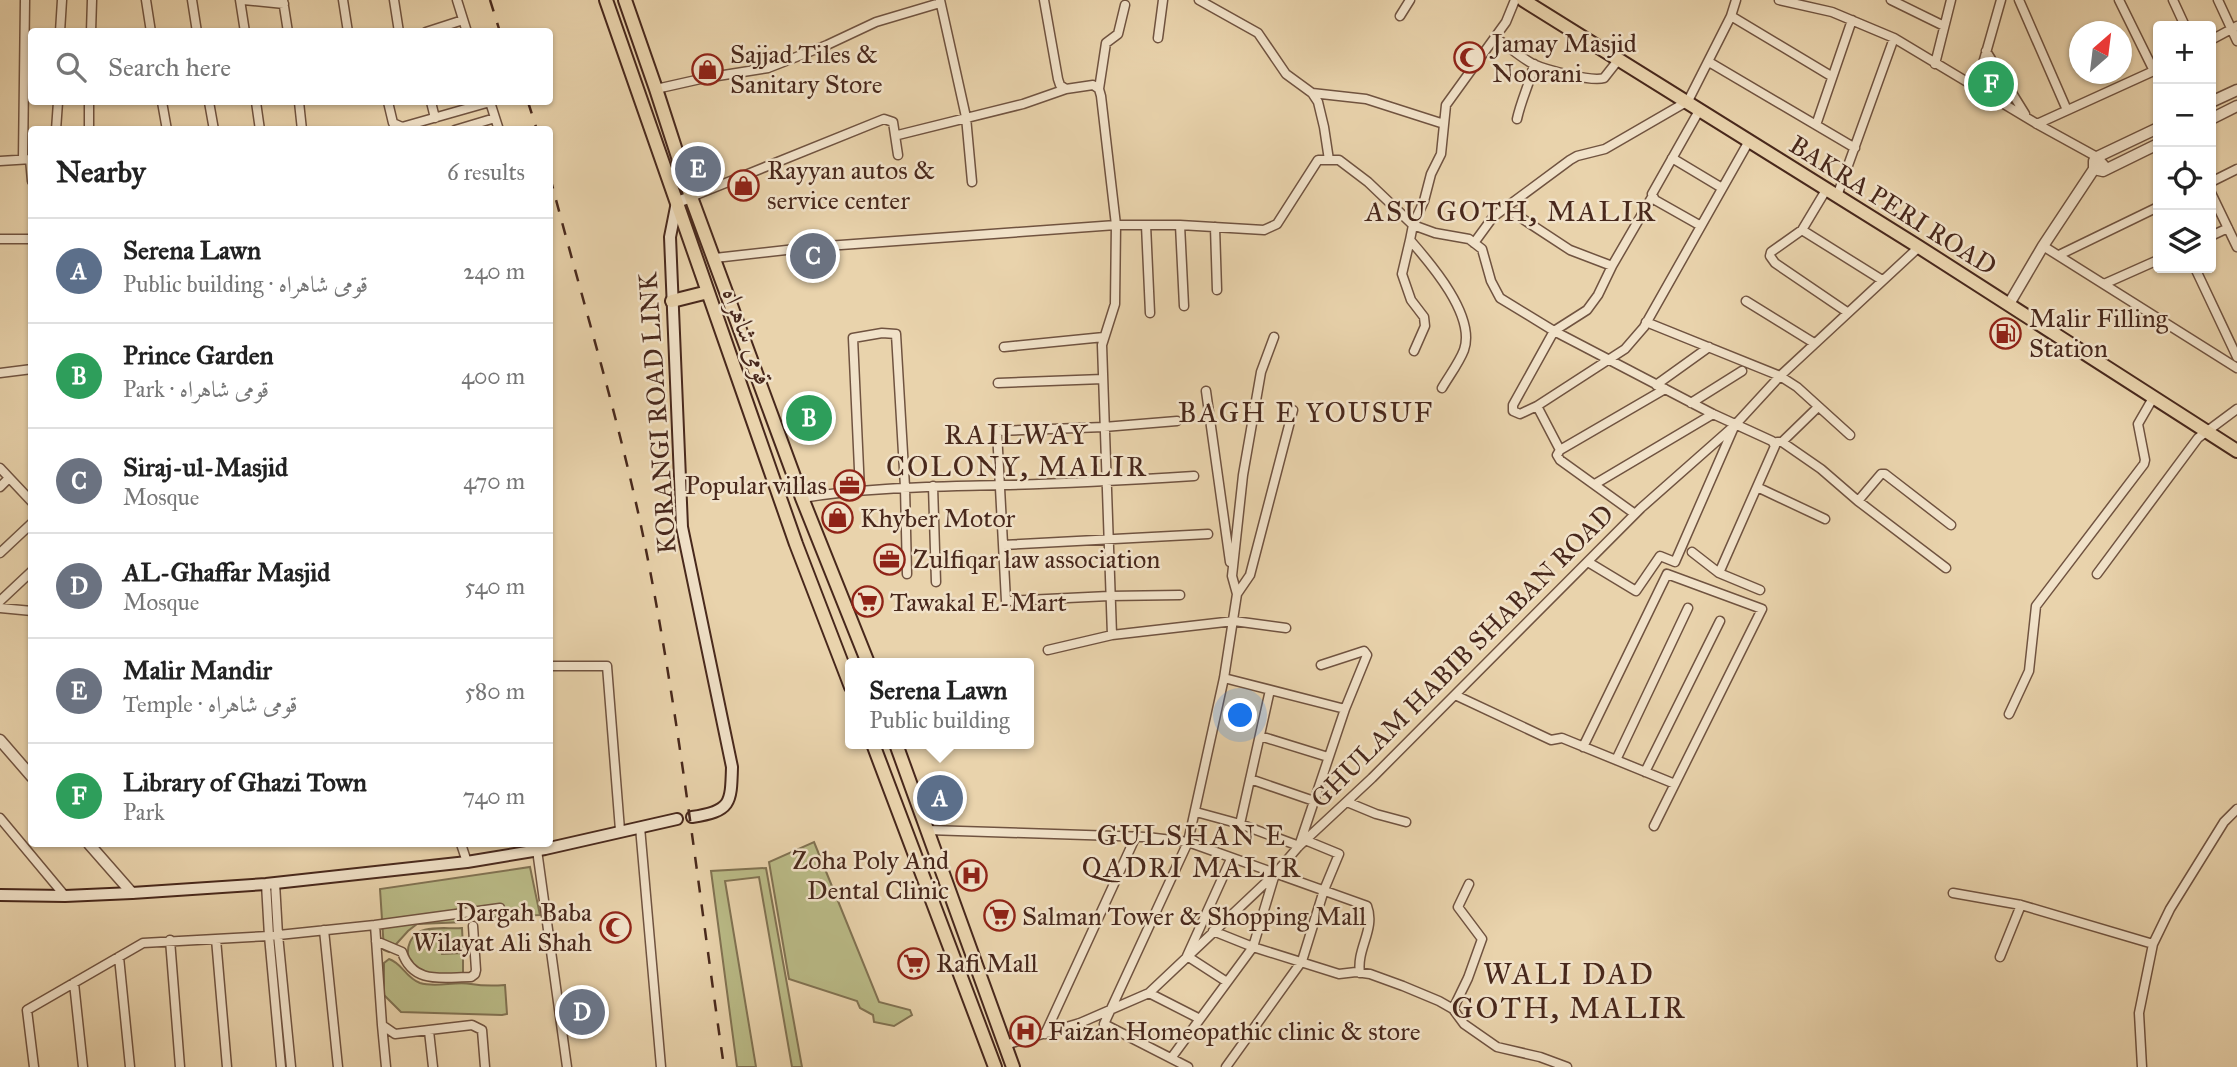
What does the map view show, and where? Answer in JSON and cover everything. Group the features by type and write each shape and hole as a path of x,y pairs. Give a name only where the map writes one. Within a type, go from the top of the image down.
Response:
{"main road":[{"name":"قومی شاہراہ","path":"606,0 796,544 845,671"},
{"name":"قومی شاہراہ","path":"625,0 691,197 802,498 866,658"},
{"name":"BAKRA PERI ROAD","path":"1523,0 1919,247 2237,450"},
{"path":"677,202 691,197"},
{"name":"KORANGI ROAD LINK","path":"677,202 670,237 682,527 732,767 732,790 727,804 715,813 692,817"},
{"path":"673,301 708,292"},
{"path":"875,749 995,1067"},
{"path":"898,749 1013,1067"},
{"path":"553,846 677,819"},
{"path":"0,895 65,896 271,883 467,862 549,847"}],"street":[{"path":"0,161 28,159 25,0"},
{"path":"60,28 62,0"},
{"path":"91,28 92,0"},
{"path":"146,0 150,28"},
{"path":"192,0 196,28"},
{"path":"244,28 241,0 284,2 287,28"},
{"path":"343,0 347,28"},
{"path":"394,0 398,28"},
{"path":"457,0 466,28"},
{"path":"1044,0 1058,79 1066,89"},
{"path":"1158,38 1163,0"},
{"path":"1199,0 1258,33 1286,74 1312,93 1318,102 1329,160"},
{"path":"1400,16 1410,0"},
{"path":"1414,351 1425,326 1423,317 1411,300 1402,274 1413,225 1444,144 1446,105 1496,38 1515,0"},
{"path":"1474,243 1493,217 1570,160 1605,149 1688,102 1731,16 1736,0"},
{"path":"1779,0 1832,12 1895,38 2037,124 2097,156 2108,169"},
{"path":"1832,12 1835,0"},
{"path":"1891,0 1944,26"},
{"path":"1935,64 1951,0"},
{"path":"1976,88 2001,0"},
{"path":"2019,0 2067,110"},
{"path":"2119,0 2153,64"},
{"path":"2173,0 2183,21"},
{"path":"2218,0 2234,27 2237,41"},
{"path":"656,89 768,68 876,22 940,1 966,117 972,182"},
{"path":"1112,635 1102,345 1115,304 1116,225 1099,89 1106,43 1118,34 1125,5"},
{"path":"1731,16 1831,76"},
{"path":"438,28 463,20"},
{"path":"1816,125 1852,20"},
{"path":"2216,37 2234,27"},
{"path":"1496,38 1534,64 1601,80 1619,59"},
{"path":"1847,312 1771,260 1771,252 1802,230 1831,193 1856,148 1895,38"},
{"path":"1986,51 2026,117"},
{"path":"1709,62 1856,148"},
{"path":"1517,119 1534,64"},
{"path":"2037,124 2153,71"},
{"path":"898,135 1023,104 1066,89 1093,85 1099,89"},
{"path":"2216,100 2237,90"},
{"path":"1312,93 1366,99 1444,124"},
{"path":"56,126 58,105"},
{"path":"89,105 89,126"},
{"path":"163,105 166,126"},
{"path":"210,105 213,126"},
{"path":"256,105 259,126"},
{"path":"299,105 302,126"},
{"path":"389,105 393,123 398,126 480,105"},
{"path":"432,105 435,118"},
{"path":"491,105 498,126"},
{"path":"2216,116 2237,106"},
{"path":"1700,109 1652,190 1652,197 1598,295 1587,310 1554,331 1513,405 1513,411 1520,414 1537,406 1625,349 1646,322 1749,141"},
{"path":"468,126 495,118"},
{"path":"691,197 884,120 893,122 898,155"},
{"path":"2008,304 2094,169 2097,156 2153,130"},
{"path":"2094,169 2103,171 2153,146"},
{"path":"1672,158 1722,188"},
{"path":"715,258 813,247 1116,225 1180,225 1264,230 1277,224 1318,160 1339,160 1368,182 1413,225 1435,233 1469,239 1474,243 1482,250 1491,281 1500,298 1607,360 1735,425 1778,442 1821,468 1857,501 1946,568"},
{"path":"2216,180 2237,169"},
{"path":"1652,197 1654,201 1701,226"},
{"path":"2216,203 2237,247"},
{"path":"1506,208 1570,250 1612,267"},
{"path":"2059,255 2153,209"},
{"path":"1146,225 1150,313"},
{"path":"1180,225 1184,306"},
{"path":"1215,227 1217,290"},
{"path":"2216,234 2228,228"},
{"path":"1802,230 1882,280"},
{"path":"0,239 28,239"},
{"path":"1410,240 1457,302 1466,333 1464,349 1442,388"},
{"path":"2043,246 2237,368"},
{"name":"GHULAM HABIB SHABAN ROAD","path":"1005,1045 1045,1034 1149,993 1275,874 1302,843 1347,802 1635,514 1735,425 1814,343 1919,247"},
{"path":"2104,284 2153,262"},
{"path":"2197,273 2237,357"},
{"path":"1746,301 1814,343"},
{"path":"1646,322 1780,376 1797,387 1850,435"},
{"path":"860,491 853,338 882,333 896,334 907,574"},
{"path":"1004,347 1104,337"},
{"path":"1232,576 1243,475 1261,372 1274,337"},
{"path":"1656,385 1709,347"},
{"path":"0,373 28,370"},
{"path":"1691,403 1742,371"},
{"path":"998,383 1103,379"},
{"path":"1635,514 1560,460 1557,455 1560,450 1665,389"},
{"path":"1188,1067 1104,1024 1188,842 1234,621 1237,594 1232,576 1206,391"},
{"path":"2010,714 2029,671 2036,606 2144,464 2138,424 2153,398"},
{"path":"1537,406 1560,450"},
{"path":"1719,573 1775,446 1818,407"},
{"path":"2097,574 2198,438 2237,409"},
{"path":"1237,594 1250,575 1293,410"},
{"path":"1595,484 1713,414"},
{"path":"1177,421 998,431 1006,601 1180,595"},
{"path":"1588,562 1636,591 1660,556 1675,562 1735,425"},
{"path":"0,468 28,498"},
{"path":"1857,501 1881,474 1885,474 1951,525"},
{"path":"802,498 837,492 933,485 1106,482 1194,476"},
{"path":"0,487 9,478"},
{"path":"933,485 936,582"},
{"path":"1757,487 1825,519"},
{"path":"0,553 28,527"},
{"path":"1003,545 1208,534"},
{"path":"1692,552 1719,573 1760,590"},
{"path":"0,601 28,574"},
{"path":"1583,747 1667,574 1760,608 1762,611 1654,826"},
{"path":"0,608 28,611"},
{"path":"1616,760 1688,608"},
{"path":"1048,650 1112,635 1234,621 1286,628"},
{"path":"1645,772 1720,621"},
{"path":"1302,843 1328,757 1367,655 1364,650 1321,665"},
{"path":"553,666 607,666 620,830"},
{"path":"1224,678 1345,709"},
{"path":"1240,824 1270,690"},
{"path":"1455,695 1551,740 1562,738 1675,784"},
{"path":"1260,736 1328,757"},
{"path":"0,740 28,772"},
{"path":"1250,779 1314,801"},
{"path":"1347,802 1406,822"},
{"path":"2142,1067 2139,1013 2153,944 2224,822 2237,809"},
{"path":"1196,812 1339,854 1324,890 1302,961 1226,1067"},
{"path":"0,818 65,896"},
{"path":"640,827 661,1067"},
{"path":"928,831 1136,836 1188,842 1367,906 1371,922 1358,965 1360,972"},
{"path":"1045,1034 1136,836"},
{"path":"92,847 132,893"},
{"path":"462,847 467,862"},
{"path":"537,850 567,1067"},
{"path":"1227,982 1187,956 1231,859"},
{"path":"1172,1058 1253,947 1275,874"},
{"path":"271,883 281,1067"},
{"path":"1453,1009 1482,939 1458,907 1469,884"},
{"path":"1953,893 2021,905 2153,944"},
{"path":"2000,957 2021,905"},
{"path":"34,1067 27,1010 143,943 375,925 500,908"},
{"path":"375,925 386,1067"},
{"path":"376,941 402,952 405,963 418,974 433,978 471,977 476,970 473,926"},
{"path":"324,930 338,1067"},
{"path":"1213,931 1253,947 1339,974 1360,972 1403,986 1453,1009 1464,1024 1497,1047 1540,1057 1567,1067"},
{"path":"273,935 291,1067"},
{"path":"216,939 227,1067"},
{"path":"170,940 180,1067"},
{"path":"119,957 130,1067"},
{"path":"74,983 83,1067"},
{"path":"1149,993 1200,1019"},
{"path":"382,1025 395,1034 472,1025 482,1030 485,1067"},
{"path":"429,1031 433,1067"}],"green space":[{"path":"814,842 879,1002 910,1010 912,1015 894,1026 874,1022 873,1015 860,1008 857,1001 789,979 769,862"},
{"path":"530,867 540,915 469,918 466,922 417,924 389,952 384,950 380,889"},
{"path":"766,868 802,1067 792,1067 759,877 725,881 756,1067 737,1067 711,871"},
{"path":"434,928 462,928 463,948 441,950 442,954 463,953 463,974 425,974 413,967 408,949 410,942 419,932"},
{"path":"389,959 420,983 505,985 507,1014 401,1012 384,995 384,963"}],"railway":[{"path":"490,0 499,28"},
{"path":"529,105 536,126"},
{"path":"553,188 613,409 646,550 679,743 724,1067"}],"place":[{"name":"Jamay Masjid Noorani","path":"1469,58"},
{"name":"Sajjad Tiles & Sanitary Store","path":"707,69"},
{"name":"Library of Ghazi Town","path":"1991,84"},
{"name":"Malir Mandir","path":"698,169"},
{"name":"Rayyan autos & service center","path":"744,185"},
{"name":"Siraj-ul-Masjid","path":"813,256"},
{"name":"Malir Filling Station","path":"2006,333"},
{"name":"Prince Garden","path":"809,418"},
{"name":"Popular villas","path":"850,485"},
{"name":"Khyber Motor","path":"837,518"},
{"name":"Zulfiqar law association","path":"890,559"},
{"name":"Tawakal E-Mart","path":"867,602"},
{"name":"Serena Lawn","path":"940,798"},
{"name":"Zoha Poly And Dental Clinic","path":"972,875"},
{"name":"Salman Tower & Shopping Mall","path":"999,916"},
{"name":"Dargah Baba Wilayat Ali Shah","path":"615,927"},
{"name":"Rafi Mall","path":"913,963"},
{"name":"AL-Ghaffar Masjid","path":"582,1012"},
{"name":"Faizan Homeopathic clinic & store","path":"1025,1031"}],"district":[{"name":"ASU GOTH, MALIR","path":"1511,211"},
{"name":"BAGH E YOUSUF","path":"1306,412"},
{"name":"RAILWAY COLONY, MALIR","path":"1017,450"},
{"name":"GULSHAN E QADRI MALIR","path":"1192,851"},
{"name":"WALI DAD GOTH, MALIR","path":"1569,991"}]}
